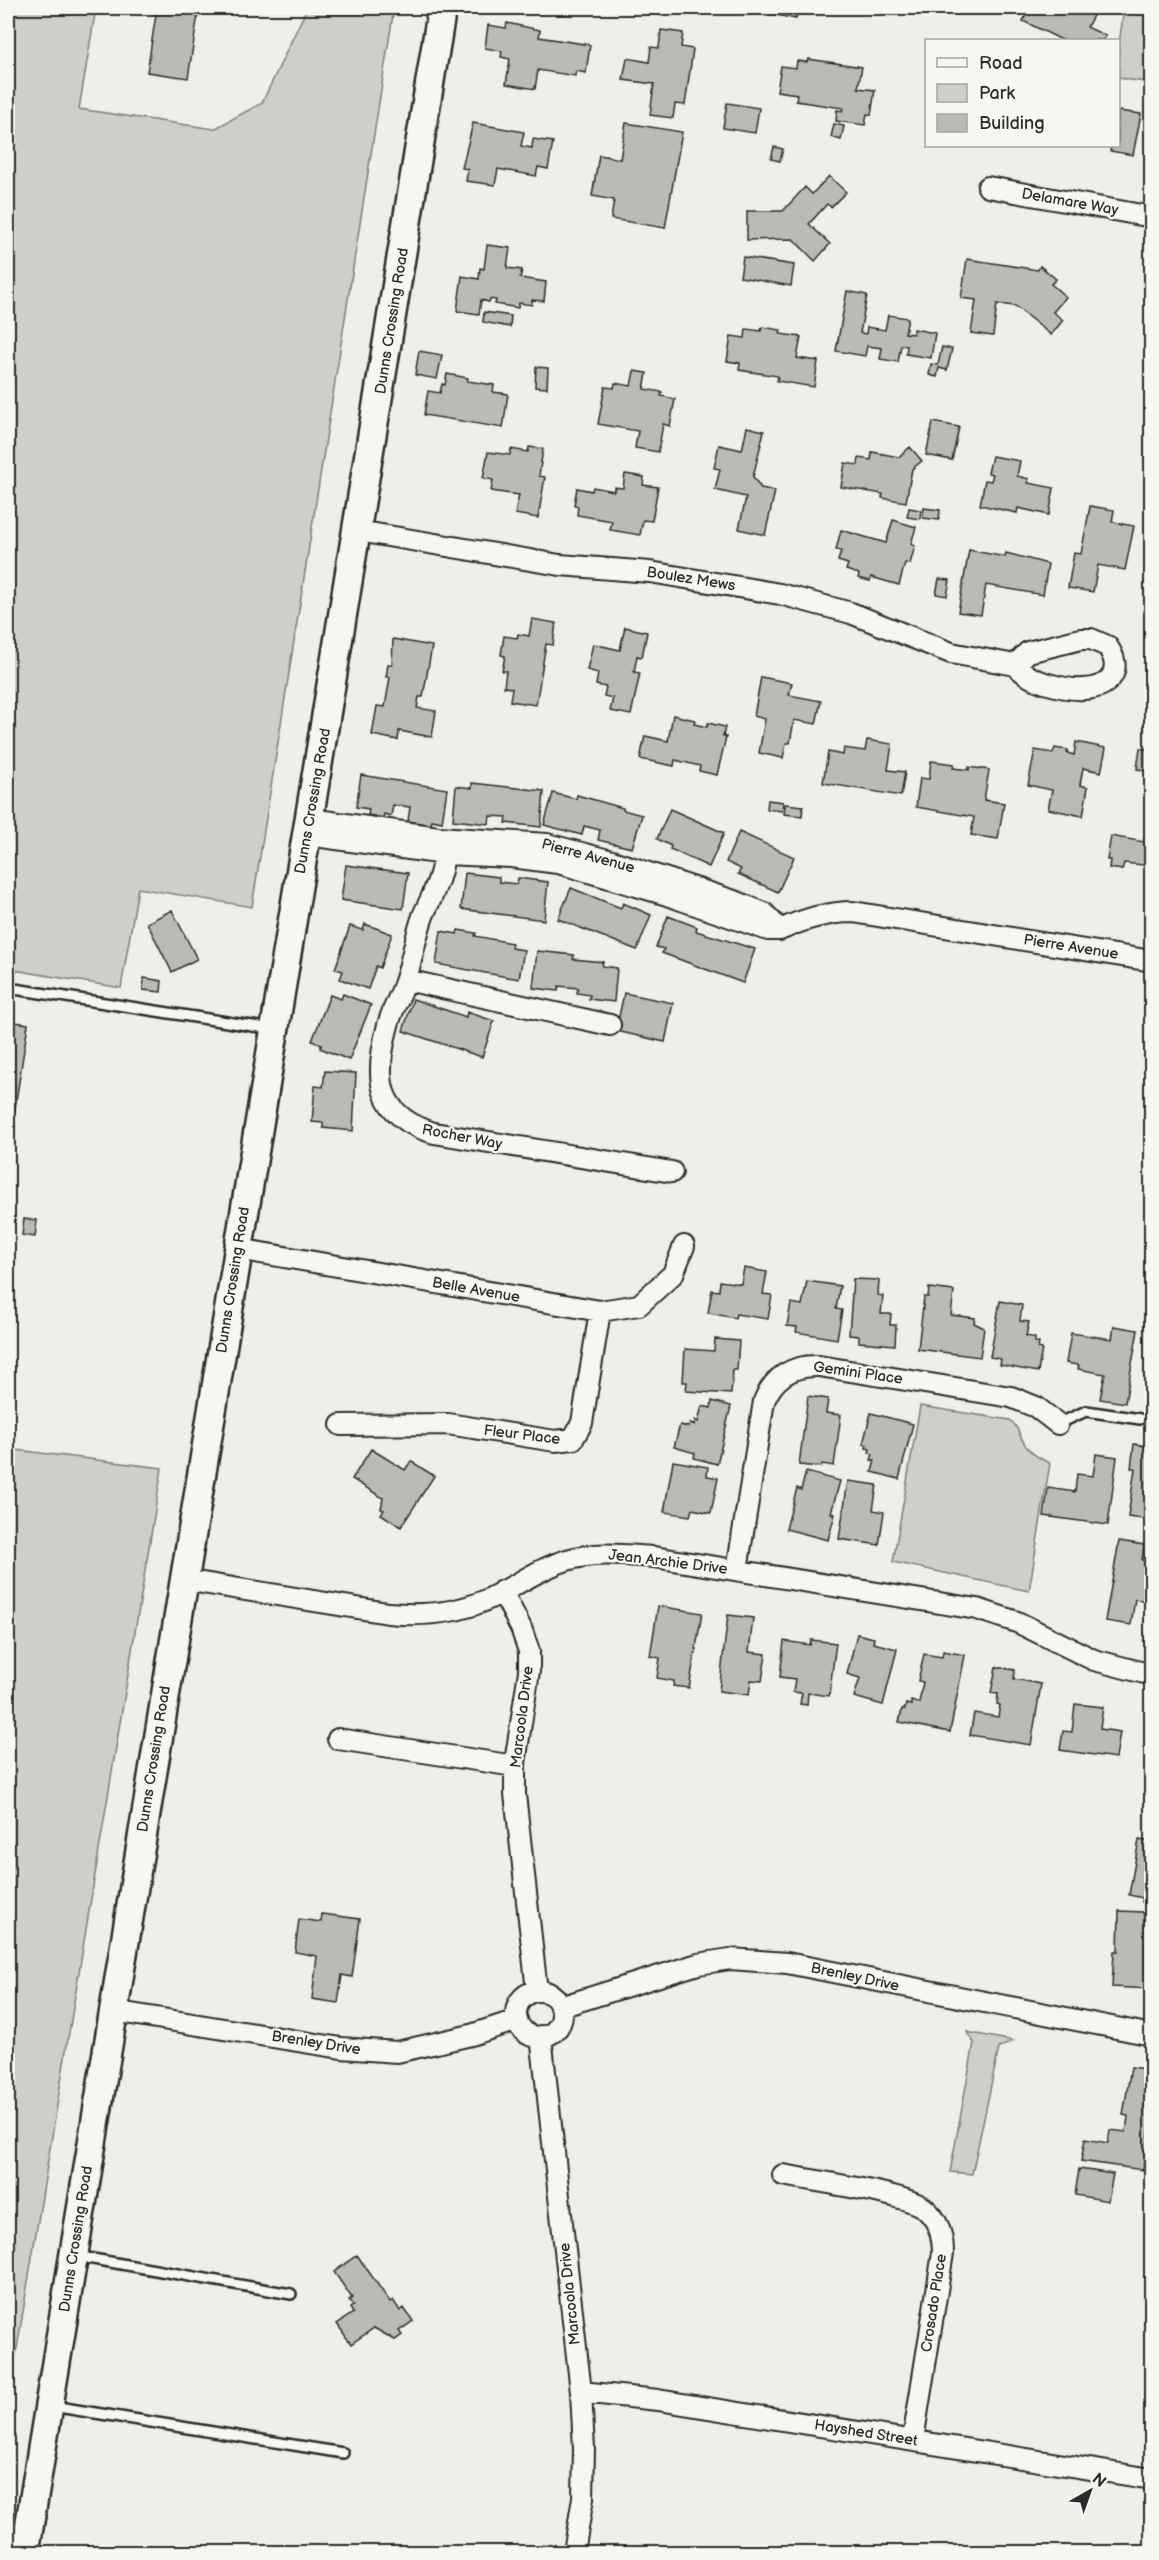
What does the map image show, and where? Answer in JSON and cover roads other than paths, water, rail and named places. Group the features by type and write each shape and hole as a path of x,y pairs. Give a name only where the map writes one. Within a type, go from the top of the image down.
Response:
{"street":[{"name":"Dunns Crossing Road","path":"26,2553 442,8"},
{"name":"Delamare Way","path":"988,186 1152,216"},
{"name":"Boulez Mews","path":"358,531 560,564 651,572 780,594 851,613 951,653 1016,665"},
{"name":"Pierre Avenue","path":"309,827 558,862 667,895 768,930 780,930 802,920 835,912 853,912 1152,961"},
{"name":"Rocher Way","path":"446,846 436,887 423,917 406,980 388,1024 381,1066 382,1085 387,1101 398,1116 413,1127 434,1133 672,1172"},
{"path":"406,980 610,1024"},
{"name":"Belle Avenue","path":"238,1249 600,1311 639,1305 673,1274 684,1246"},
{"name":"Fleur Place","path":"341,1425 447,1424 555,1441 573,1439 582,1423 600,1311"},
{"name":"Gemini Place","path":"737,1570 764,1401 776,1381 795,1368 819,1366 998,1394 1024,1401 1058,1424"},
{"name":"Jean Archie Drive","path":"184,1580 388,1613 417,1615 451,1612 483,1601 541,1570 585,1555 610,1553 654,1557 977,1609 1017,1622 1094,1660 1152,1675"},
{"name":"Marcoola Drive","path":"502,1591 521,1628 529,1651 529,1671 515,1766 515,1794 537,1991"},
{"path":"338,1739 515,1766"},
{"name":"Brenley Drive","path":"561,2007 698,1964 730,1959 757,1959 1152,2035"},
{"path":"537,1991 551,1995 561,2007 561,2020 558,2026 541,2036 524,2031 517,2020 516,2013 520,2001 530,1993 537,1991"},
{"name":"Brenley Drive","path":"113,2011 341,2048 397,2052 471,2035 517,2020"},
{"name":"Marcoola Drive","path":"541,2036 581,2392 584,2449 583,2498 574,2553"},
{"name":"Crosado Place","path":"783,2175 914,2202 933,2217 939,2228 943,2240 943,2253 913,2440"},
{"name":"Hayshed Street","path":"581,2392 658,2400 1152,2479"}],"lane":[{"path":"8,988 274,1029"},
{"path":"1058,1424 1086,1411 1140,1419"},
{"path":"73,2256 291,2294"},
{"path":"49,2405 343,2452"}]}
